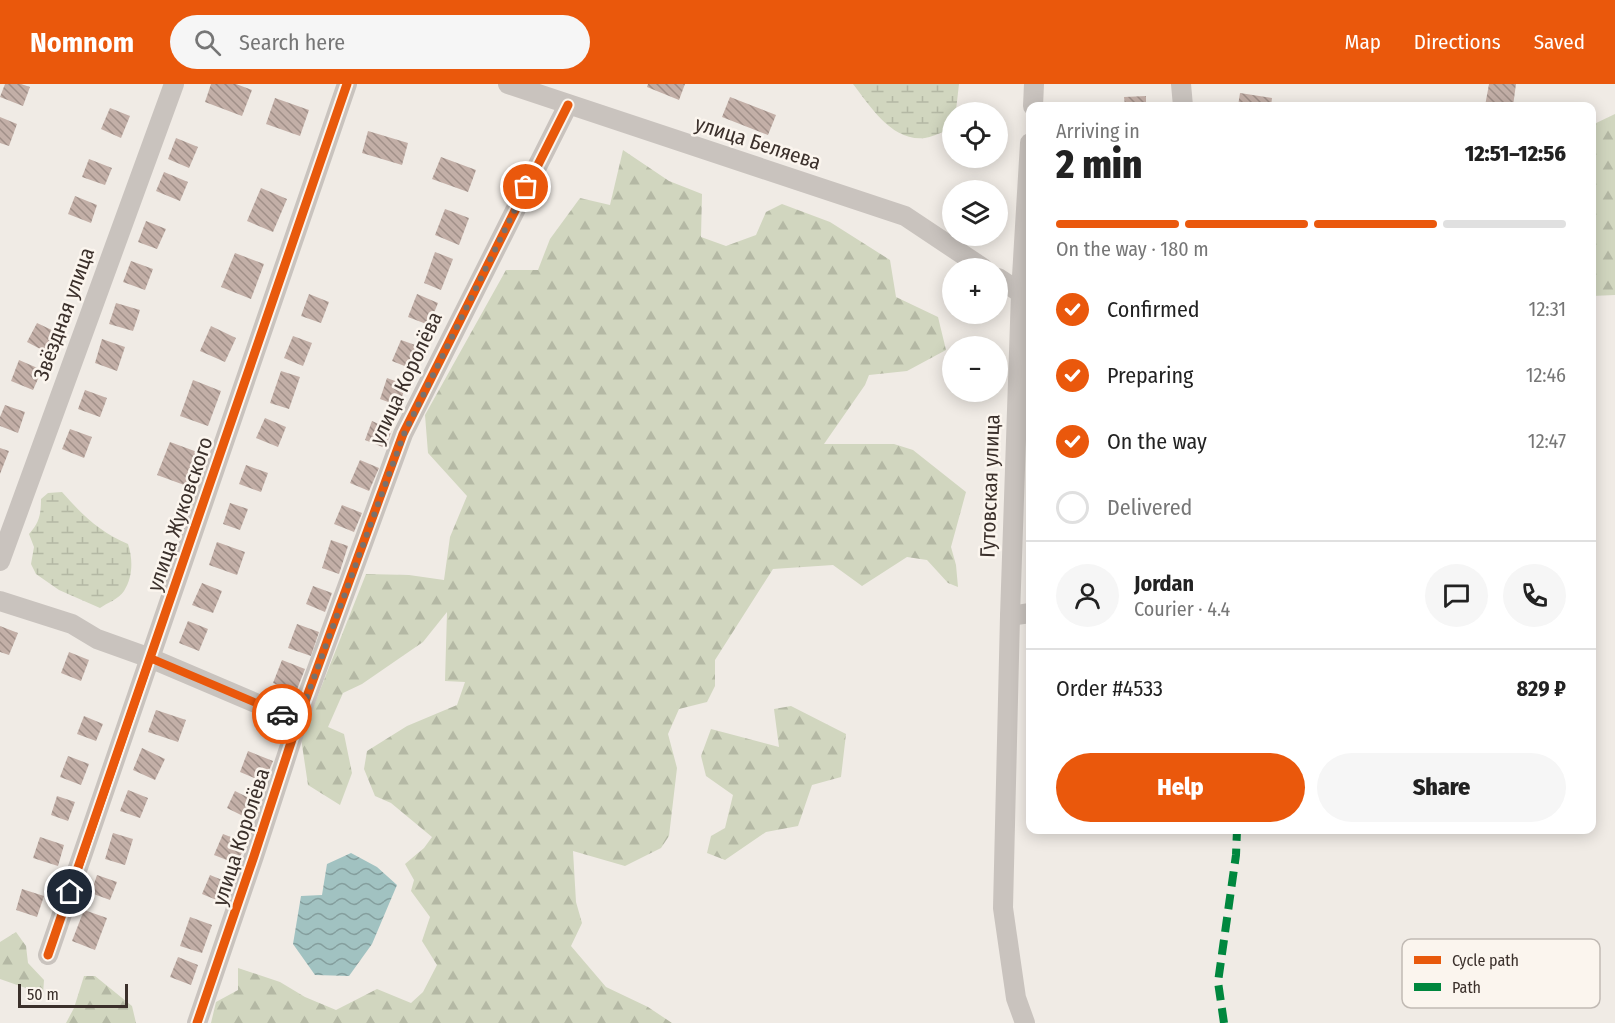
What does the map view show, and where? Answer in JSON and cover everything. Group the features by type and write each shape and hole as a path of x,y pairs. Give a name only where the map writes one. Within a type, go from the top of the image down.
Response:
{"street":[{"name":"Звёздная улица","path":"0,561 174,84"},
{"name":"улица Жуковского","path":"48,956 347,84"},
{"name":"улица Беляева","path":"508,84 905,216 968,258"},
{"path":"1033,102 1034,84"},
{"path":"1181,84 1183,102"},
{"name":"улица Королёва","path":"197,1023 298,721 404,434 568,105"},
{"name":"Гутовская улица","path":"1025,1023 1016,998 1003,908 1010,616 1026,210"},
{"path":"1008,285 1021,293"},
{"path":"0,601 72,624 97,639 150,658 298,721"},
{"path":"1010,616 1026,614"}],"green space":[{"path":"853,84 959,84 957,102 942,102 942,132 925,138 913,138 892,128 875,112"},
{"path":"1615,114 1615,295 1596,296 1596,123"},
{"path":"623,150 669,181 702,194 701,237 726,246 756,235 766,212 782,204 830,222 890,260 896,297 938,317 943,336 942,352 907,371 869,375 865,385 824,444 894,444 913,450 966,492 951,547 956,565 958,587 948,583 927,560 907,557 862,586 833,565 773,569 715,660 715,686 707,702 679,709 668,734 677,768 669,836 661,848 625,866 573,851 576,902 582,923 571,946 606,987 648,1007 672,1023 211,1023 216,1002 238,990 238,968 280,982 305,997 336,1010 377,989 411,1003 423,992 437,965 422,941 430,917 411,891 414,880 405,864 424,848 432,837 391,803 375,796 364,769 367,751 407,726 457,705 465,682 445,681 447,612 423,642 362,684 343,693 328,727 344,734 352,773 340,805 308,785 301,738 366,574 409,575 444,580 450,537 467,496 428,453 425,415 506,270 538,270 550,239 580,198 610,205"},
{"path":"62,492 92,522 128,544 131,568 127,586 119,596 100,608 59,590 36,574 31,564 34,547 29,534 39,518 41,499 48,493"},
{"path":"791,706 846,734 841,777 812,785 798,826 766,832 725,860 707,853 711,836 725,828 733,795 706,776 701,756 711,729 779,747 774,709"},
{"path":"16,932 26,946 28,963 44,980 43,994 0,979 0,942"},
{"path":"84,976 95,976 132,1006 136,1023 66,1023 74,1008"}],"water":[{"path":"351,853 377,867 397,885 372,944 349,976 315,975 293,944 301,896 322,895 327,864"}],"building":[{"path":"5,84 21,84 30,87 23,106 0,97"},
{"path":"211,84 236,84 252,90 242,116 205,102"},
{"path":"648,84 685,84 679,100 647,87"},
{"path":"1489,84 1516,84 1514,102 1486,102"},
{"path":"1240,93 1272,98 1272,102 1239,102"},
{"path":"1146,96 1146,102 1125,102 1124,97"},
{"path":"730,97 776,115 768,135 722,117"},
{"path":"275,98 309,110 300,136 266,124"},
{"path":"110,108 130,116 121,138 101,129"},
{"path":"0,117 17,124 9,146 0,143"},
{"path":"368,131 408,143 402,165 362,153"},
{"path":"176,138 198,147 189,168 168,159"},
{"path":"441,157 476,170 468,192 432,179"},
{"path":"89,159 112,168 105,185 82,177"},
{"path":"164,172 188,182 180,201 156,191"},
{"path":"261,188 287,199 273,232 247,221"},
{"path":"75,196 97,205 91,223 68,214"},
{"path":"445,209 469,218 459,245 435,235"},
{"path":"146,221 166,229 157,249 138,242"},
{"path":"435,252 453,259 441,290 424,283"},
{"path":"235,253 264,264 251,299 221,287"},
{"path":"131,261 153,269 145,290 123,282"},
{"path":"309,294 329,302 321,323 301,316"},
{"path":"417,294 438,303 429,325 408,317"},
{"path":"116,303 140,310 133,331 109,324"},
{"path":"37,323 56,332 46,352 27,342"},
{"path":"211,326 236,338 225,362 200,351"},
{"path":"293,336 312,343 303,366 284,358"},
{"path":"102,339 125,347 117,371 95,363"},
{"path":"401,340 421,347 412,369 392,361"},
{"path":"19,360 42,370 33,390 11,381"},
{"path":"281,371 300,377 289,409 270,403"},
{"path":"387,378 406,385 399,406 380,399"},
{"path":"193,380 221,391 208,426 180,416"},
{"path":"85,390 107,398 100,417 78,409"},
{"path":"5,405 25,412 18,433 0,426 0,417"},
{"path":"265,418 286,427 278,447 256,438"},
{"path":"372,421 392,430 385,448 365,440"},
{"path":"70,429 92,437 84,458 62,449"},
{"path":"170,442 200,453 187,486 157,475"},
{"path":"0,448 9,451 0,474"},
{"path":"360,460 379,468 369,491 350,483"},
{"path":"246,465 268,473 261,492 239,484"},
{"path":"230,503 248,509 240,530 223,524"},
{"path":"342,505 362,513 354,532 334,524"},
{"path":"331,540 348,546 339,574 322,568"},
{"path":"217,542 245,552 237,575 209,565"},
{"path":"202,583 222,591 213,613 192,605"},
{"path":"313,586 332,593 325,612 306,604"},
{"path":"188,621 208,629 199,651 179,643"},
{"path":"297,624 319,632 311,656 288,648"},
{"path":"0,626 18,633 9,655 0,652"},
{"path":"69,652 89,660 81,681 61,673"},
{"path":"282,660 305,669 296,692 273,683"},
{"path":"156,710 186,720 178,742 148,732"},
{"path":"84,716 103,724 96,741 77,734"},
{"path":"142,748 165,759 155,780 133,770"},
{"path":"248,751 273,761 264,782 240,772"},
{"path":"68,756 89,764 81,785 60,777"},
{"path":"128,790 148,798 140,818 120,811"},
{"path":"235,791 257,802 249,819 227,808"},
{"path":"57,796 75,802 68,821 51,815"},
{"path":"113,833 133,839 125,865 105,859"},
{"path":"223,834 246,843 237,864 214,855"},
{"path":"40,837 64,845 58,866 33,858"},
{"path":"97,875 117,882 110,900 91,893"},
{"path":"210,875 227,882 219,901 202,894"},
{"path":"22,889 44,896 37,917 16,910"},
{"path":"84,910 107,918 95,950 72,941"},
{"path":"190,917 212,925 202,953 180,946"},
{"path":"178,957 198,965 191,985 170,977"}],"marked path":[{"path":"1224,1023 1218,982 1236,855 1237,834"}],"cycle path":[{"path":"48,955 347,84"},
{"path":"197,1023 298,721 403,434 568,105"}],"way so far":[{"path":"282,714 298,721 404,434 526,187"}],"route":[{"path":"70,892 150,658 282,714"}]}
